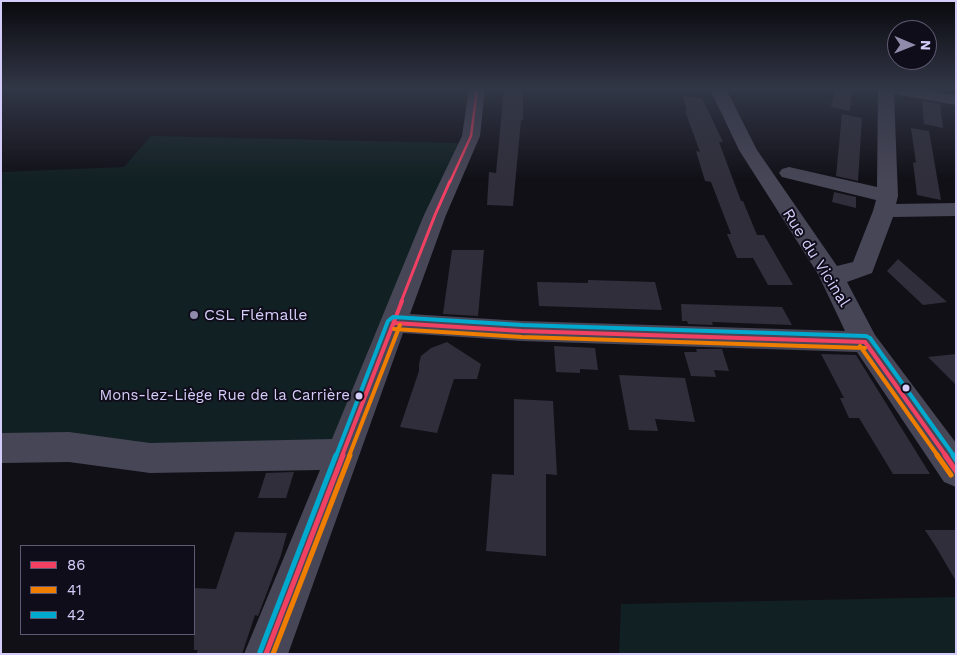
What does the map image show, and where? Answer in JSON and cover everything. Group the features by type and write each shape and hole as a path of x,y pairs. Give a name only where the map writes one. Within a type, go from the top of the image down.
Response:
{"street":[{"path":"266,654 435,216 470,136 472,120"},
{"name":"Rue du Vicinal","path":"733,120 748,150 830,274 865,342 956,471"},
{"path":"830,274 846,274 863,267 886,204 886,120"},
{"path":"789,173 886,204 956,210"},
{"path":"394,323 522,331 865,342"},
{"path":"1,448 86,448 150,458 344,454"}],"shaded area":[{"name":"CSL Flémalle","path":"151,136 459,143 323,465 1,459 1,172 124,167"},
{"path":"956,597 956,654 619,654 621,604"}],"building":[{"path":"501,120 523,120 521,120 513,206 487,205 489,172 496,173"},
{"path":"688,120 712,120 723,142 719,142 741,201 743,201 757,235 764,235 793,285 768,285 753,258 737,258 727,234 731,234 711,182 705,181 696,151 700,152"},
{"path":"841,120 862,120 858,181 836,176"},
{"path":"924,120 942,120 943,128 924,124"},
{"path":"911,128 929,131 941,200 917,195 913,162 916,163"},
{"path":"834,192 856,197 856,208 832,202"},
{"path":"452,250 484,250 478,316 443,314"},
{"path":"898,259 947,302 923,305 887,271"},
{"path":"588,280 655,282 662,310 539,306 537,282 588,283"},
{"path":"681,304 782,307 792,325 712,322 713,325 688,324 687,321 682,321"},
{"path":"447,342 481,364 477,379 454,379 437,433 400,427 419,371 421,356 431,348"},
{"path":"554,346 595,348 598,370 580,369 580,373 556,372"},
{"path":"696,349 722,349 729,371 714,370 716,377 691,376 684,352 697,352"},
{"path":"821,354 856,355 930,474 893,474 859,418 849,418 840,398 844,398"},
{"path":"956,354 956,385 928,357"},
{"path":"619,375 685,378 695,422 655,419 658,431 629,430"},
{"path":"514,399 553,401 557,475 546,474 546,556 486,551 492,474 514,475"},
{"path":"294,472 286,498 258,498 266,473"},
{"path":"925,530 956,530 956,581 936,547"},
{"path":"235,532 287,533 281,555 258,616 255,615 242,654 196,654 198,650 194,650 195,588 216,589"}],"transit line":[{"name":"86","path":"266,654 435,215 471,136 473,120"},
{"name":"42","path":"260,652 388,321 393,317 522,325 866,336 870,338 956,460"},
{"name":"86","path":"394,323 522,331 865,342"},
{"name":"41","path":"273,654 400,325"},
{"name":"41","path":"394,329 522,337 865,348"},
{"name":"86","path":"865,342 956,471"},
{"name":"41","path":"860,346 951,475"}],"place":[{"name":"CSL Flémalle","path":"194,315"},
{"name":"Mons-lez-Liège Rue de la Carrière","path":"359,396"}]}
